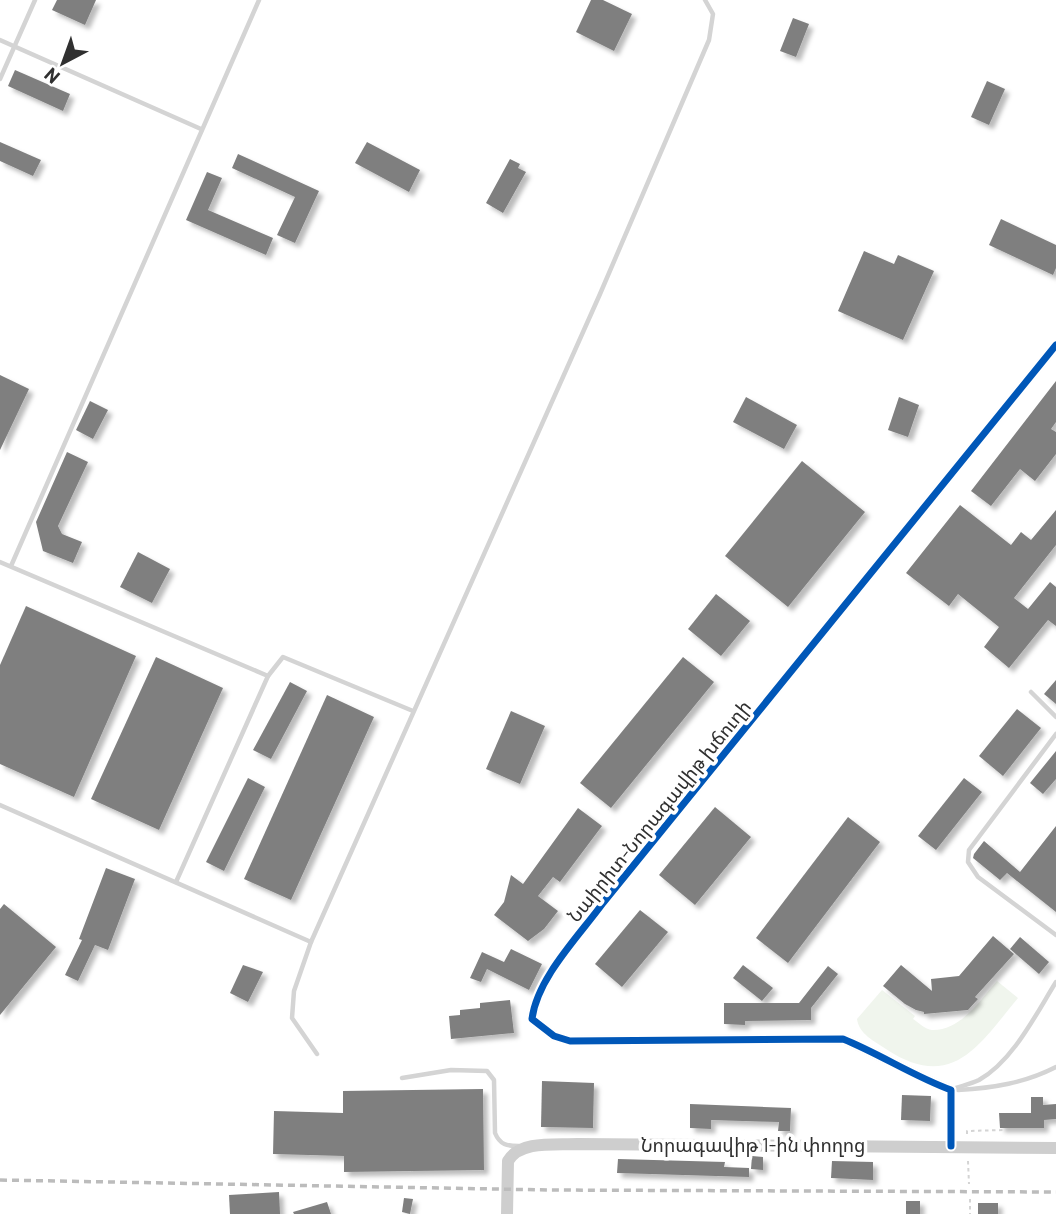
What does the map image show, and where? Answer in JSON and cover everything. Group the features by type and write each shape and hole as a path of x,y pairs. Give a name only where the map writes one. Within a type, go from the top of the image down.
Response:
{"main road":[{"name":"Նորագավիթ 1-ին փողոց","path":"531,1146 591,1144 1056,1148"},
{"path":"507,1213 508,1161 511,1155 531,1146"}],"street":[{"name":"Նաիրիտ-Նորագավիթ խճուղի","path":"951,1090 927,1081 866,1048 843,1039 570,1041 554,1036 532,1018 534,1003 550,974 603,904 1056,345"},
{"path":"951,1090 951,1146"}],"lane":[{"path":"0,79 35,0"},
{"path":"11,566 258,0"},
{"path":"317,1054 292,1018 294,991 311,942 600,294 709,40 713,14 705,0"},
{"path":"0,40 201,129"},
{"path":"0,562 268,676"},
{"path":"176,882 268,676 283,657 412,711"},
{"path":"1031,692 1056,716"},
{"path":"1056,734 969,850 968,862 978,877 1056,935"},
{"path":"0,805 311,942"},
{"path":"951,1090 979,1080 996,1066 1026,1032 1056,982"},
{"path":"1049,995 1056,1000"},
{"path":"402,1078 451,1070 486,1071 494,1080 495,1133 498,1140 508,1146 531,1146"},
{"path":"951,1090 989,1088 1056,1070"}],"path":[{"path":"968,1135 967,1130 1005,1130"},
{"path":"968,1156 969,1184"},
{"path":"970,1199 970,1214"}],"shaded area":[{"path":"997,981 1018,998 976,1046 962,1058 946,1065 929,1066 909,1061 872,1040 858,1024 857,1019 882,990 915,1016 913,1019 922,1026 932,1030 942,1029 961,1020"}],"building":[{"path":"57,0 96,0 85,25 52,10"},
{"path":"591,0 603,0 632,14 614,51 576,32"},
{"path":"793,18 809,24 796,57 780,51"},
{"path":"15,70 70,94 63,111 8,86"},
{"path":"987,81 1005,89 989,125 971,117"},
{"path":"0,142 41,160 33,176 0,161"},
{"path":"367,142 420,170 409,192 355,163"},
{"path":"238,154 319,191 295,243 277,235 295,197 232,168"},
{"path":"510,159 520,164 518,168 526,172 503,213 486,203"},
{"path":"207,172 222,178 208,210 273,238 266,255 186,220"},
{"path":"1001,219 1056,245 1056,268 1053,275 989,245"},
{"path":"864,251 894,264 898,255 934,271 903,340 838,311"},
{"path":"0,375 29,389 0,450"},
{"path":"1056,381 1056,422 1051,429 1056,432 1056,454 1035,481 1020,469 991,506 971,491"},
{"path":"746,397 797,425 784,449 733,422"},
{"path":"899,397 919,405 908,437 888,430"},
{"path":"90,401 108,410 93,439 76,430"},
{"path":"67,452 88,462 58,526 62,534 82,542 73,563 43,551 36,522"},
{"path":"802,461 865,512 788,607 725,556"},
{"path":"960,505 1011,545 1021,532 1031,540 1056,510 1056,545 1014,598 1028,609 1050,582 1056,587 1056,626 1048,620 1009,668 984,647 999,627 958,594 949,606 906,573"},
{"path":"138,552 170,569 152,603 120,587"},
{"path":"716,594 750,621 721,656 688,629"},
{"path":"26,606 136,656 74,797 0,764 0,665"},
{"path":"156,657 223,688 159,830 91,799"},
{"path":"683,657 714,682 611,808 580,783"},
{"path":"1056,680 1056,704 1044,694"},
{"path":"290,682 307,691 271,759 253,750"},
{"path":"327,695 374,717 291,900 244,879"},
{"path":"1017,709 1041,728 1003,776 979,756"},
{"path":"511,711 545,726 520,784 486,769"},
{"path":"1056,751 1056,779 1043,794 1030,783"},
{"path":"248,778 265,787 224,871 206,862"},
{"path":"964,778 982,792 936,850 918,836"},
{"path":"715,807 751,837 695,905 659,875"},
{"path":"578,808 602,826 560,882 553,877 538,896 558,911 544,929 528,941 494,915 504,902 511,875 523,884"},
{"path":"848,817 880,842 788,963 756,938"},
{"path":"1056,826 1056,912 1007,873 1000,880 973,858 984,841 1020,872"},
{"path":"106,868 135,879 108,950 95,945 78,981 65,975 82,940 79,939"},
{"path":"4,904 56,947 0,1015 0,909"},
{"path":"640,910 668,932 622,987 595,964"},
{"path":"993,936 1014,954 975,997 978,999 968,1010 924,1014 905,1004 883,986 901,965 932,991 931,979 959,976"},
{"path":"1020,937 1049,962 1039,974 1010,949"},
{"path":"511,949 542,964 529,990 487,969 481,982 470,978 482,952 504,962"},
{"path":"243,965 263,972 248,1002 230,993"},
{"path":"743,965 773,988 762,1001 733,978"},
{"path":"828,966 838,974 811,1008 811,1020 724,1024 724,1003 799,1003"},
{"path":"510,1000 514,1033 451,1039 449,1016 460,1015 460,1010 480,1008 480,1003"},
{"path":"542,1081 594,1083 593,1128 541,1127"},
{"path":"483,1089 484,1170 344,1172 344,1156 273,1154 274,1111 343,1113 343,1091"},
{"path":"902,1095 931,1096 930,1121 901,1120"},
{"path":"1031,1097 1043,1097 1043,1105 1056,1104 1056,1119 1044,1120 1044,1128 1000,1128 999,1113 1031,1113"},
{"path":"690,1104 791,1108 790,1131 778,1131 779,1122 711,1120 711,1129 690,1128"},
{"path":"752,1156 763,1157 763,1170 751,1169"},
{"path":"618,1159 725,1162 724,1167 749,1168 749,1177 617,1173"},
{"path":"832,1161 873,1162 873,1180 831,1178"},
{"path":"279,1192 280,1214 230,1214 229,1195"},
{"path":"404,1198 413,1199 410,1214 402,1212"},
{"path":"906,1201 920,1201 920,1214 906,1214"},
{"path":"327,1202 331,1214 293,1212"},
{"path":"978,1203 998,1203 998,1214 978,1214"}],"railway":[{"path":"0,1180 550,1190 1056,1192"}],"cycle path":[{"path":"951,1146 951,1090 843,1039 570,1041 554,1036 532,1019 542,988 571,943 1056,345"}]}
